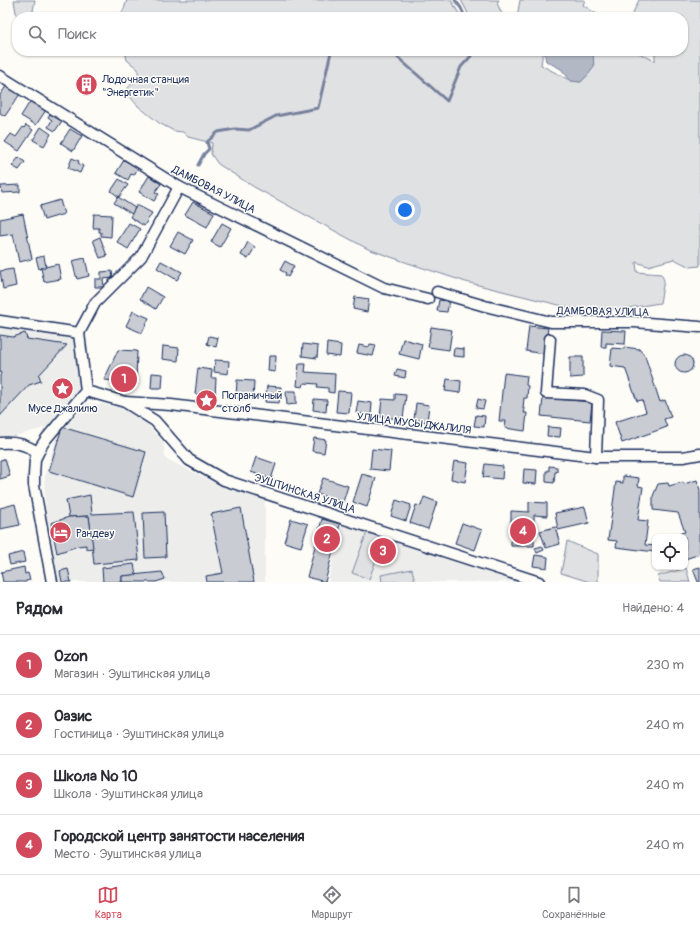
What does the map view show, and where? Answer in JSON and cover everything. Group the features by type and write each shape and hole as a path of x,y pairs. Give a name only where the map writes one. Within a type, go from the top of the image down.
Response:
{"street":[{"name":"ДАМБОВАЯ УЛИЦА","path":"0,76 179,186 384,288 428,299"},
{"path":"52,582 34,485 34,468 38,452 46,439 86,391 78,333 95,303 142,257 179,186"},
{"name":"ДАМБОВАЯ УЛИЦА","path":"437,292 485,306 551,322 634,322 700,327"},
{"path":"0,321 78,333"},
{"path":"550,339 546,393 585,395 598,400 596,458"},
{"name":"ЭУШТИНСКАЯ УЛИЦА","path":"86,391 125,402 155,421 189,460 224,480 539,582"},
{"name":"УЛИЦА МУСЫ ДЖАЛИЛЯ","path":"125,402 171,405 596,458 684,457 700,454"},
{"path":"0,443 17,443 30,447 38,452"}],"shaded area":[{"path":"14,0 35,0 32,12 16,12"},
{"path":"127,0 451,0 458,12 122,12"},
{"path":"461,0 499,0 497,3 501,12 467,12"},
{"path":"520,0 585,0 583,5 594,12 518,12"},
{"path":"639,0 700,0 700,266 690,267 674,259 648,266 636,262 637,272 661,274 664,280 660,303 622,309 571,308 466,282 368,249 254,187 218,164 211,154 212,143 188,137 183,132 174,131 159,123 138,106 131,98 127,89 138,77 138,69 127,60 126,56 542,56 541,65 571,81 581,82 592,56 645,56 655,61 655,56 688,56 688,12 633,12"},
{"path":"545,56 593,56 594,67 581,82 571,81 561,69 546,61"},
{"path":"0,325 69,335 74,339 79,382 77,393 48,427 0,440"},
{"path":"87,404 102,404 121,408 147,424 164,443 165,458 221,486 265,500 265,582 57,582 48,535 44,484 46,471 60,426"},
{"path":"341,523 521,580 521,582 328,582"},
{"path":"367,532 384,539 369,579 352,573"},
{"path":"567,541 598,554 598,582 590,582 561,573"},
{"path":"412,569 415,582 382,582 381,575"},
{"path":"679,570 687,570 690,582 660,582 658,576"}],"building":[{"name":"Лодочная станция \"Энергетик\"","path":"88,82 94,89 86,95 80,89"},
{"path":"7,85 20,94 5,116 0,113 0,95"},
{"path":"31,100 46,110 36,125 21,116"},
{"path":"50,114 62,121 55,131 48,127 52,120 48,117"},
{"path":"26,125 33,130 19,151 5,142 11,134 16,137"},
{"path":"41,127 51,134 44,146 33,140"},
{"path":"70,129 82,136 73,151 61,143"},
{"path":"19,157 25,162 19,170 12,166"},
{"path":"72,158 79,161 78,163 83,166 80,173 68,168"},
{"path":"124,160 138,168 134,175 131,174 128,180 116,173"},
{"path":"149,176 161,184 155,192 159,194 154,201 139,192"},
{"path":"119,179 128,185 119,197 111,191"},
{"path":"20,185 20,192 2,193 1,186"},
{"path":"118,197 135,208 132,214 114,203"},
{"path":"60,200 64,214 44,220 40,206"},
{"path":"193,202 214,213 207,227 185,215"},
{"path":"137,205 152,213 144,226 130,217"},
{"path":"23,214 32,259 19,262 13,234 0,236 0,219"},
{"path":"94,214 112,215 111,237 101,236 99,228 93,228"},
{"path":"129,223 140,229 128,249 117,242"},
{"path":"222,223 231,228 220,247 211,242"},
{"path":"178,232 193,240 185,254 170,246"},
{"path":"100,237 107,256 100,258 93,240"},
{"path":"248,242 255,247 248,259 241,255"},
{"path":"44,256 46,267 39,269 36,258"},
{"path":"85,258 89,276 77,279 72,261"},
{"path":"161,261 182,272 177,280 157,268"},
{"path":"285,261 294,266 288,277 285,275 286,273 280,270"},
{"path":"58,264 61,279 44,282 41,268"},
{"path":"13,269 16,286 3,289 0,271"},
{"path":"112,271 113,278 103,279 104,287 95,287 95,279 101,279 101,272"},
{"path":"146,287 163,297 156,309 140,299"},
{"path":"355,297 369,299 367,312 353,309"},
{"path":"439,300 449,301 447,312 437,311"},
{"path":"133,311 149,318 142,333 126,326"},
{"path":"529,326 548,328 544,354 526,351"},
{"path":"431,327 452,330 449,350 428,347"},
{"path":"602,330 626,331 625,344 606,343 606,347 601,347"},
{"path":"25,333 27,339 67,345 39,375 41,381 29,385 0,416 0,335 13,337"},
{"path":"209,336 218,338 216,347 207,344"},
{"path":"403,339 422,344 419,359 399,354"},
{"path":"327,343 341,345 340,357 326,355"},
{"path":"303,344 318,346 317,358 302,356"},
{"path":"370,344 376,345 373,356 357,353 359,345 369,347"},
{"path":"163,346 179,348 178,361 162,359"},
{"path":"624,347 639,349 645,356 660,402 665,400 671,417 664,419 667,427 622,443 615,422 646,412 642,400 637,401 625,368 610,366 612,348 624,349"},
{"path":"454,348 464,349 464,357 453,356"},
{"path":"118,350 137,351 136,382 104,380"},
{"path":"684,355 688,356 692,360 692,368 688,372 684,373 680,372 676,368 675,364 676,360 680,356"},
{"path":"269,356 276,356 275,372 268,371"},
{"path":"570,357 583,357 583,377 570,378"},
{"path":"215,360 229,361 228,374 214,372"},
{"path":"299,364 306,364 305,372 335,374 334,393 328,392 328,388 317,387 318,384 304,383 303,387 297,386"},
{"path":"198,368 212,370 211,378 216,378 215,396 195,394"},
{"path":"397,369 406,371 405,378 395,376"},
{"path":"152,373 163,374 162,388 151,388"},
{"path":"504,373 527,376 527,398 524,398 523,409 525,409 524,413 527,413 525,431 505,428 506,421 499,421"},
{"path":"447,379 461,381 460,393 445,391"},
{"path":"237,380 254,381 253,400 236,398"},
{"path":"267,386 281,387 279,403 265,402"},
{"path":"286,391 296,391 296,404 287,405"},
{"path":"338,391 351,392 349,413 336,412"},
{"path":"395,394 406,395 403,419 380,417 382,399 395,400"},
{"path":"543,398 592,402 590,421 541,416"},
{"path":"314,399 327,400 326,412 313,410"},
{"path":"478,399 485,401 483,409 476,408"},
{"path":"358,401 372,403 371,415 356,413"},
{"path":"416,403 429,405 427,422 414,420"},
{"path":"476,415 485,416 484,427 474,426"},
{"path":"62,427 146,452 133,497 49,471"},
{"path":"548,427 561,428 560,437 547,436"},
{"path":"314,438 326,440 324,453 312,451"},
{"path":"372,449 391,451 389,471 370,469"},
{"path":"256,457 276,464 271,479 251,472"},
{"path":"5,459 10,476 0,479 0,460"},
{"path":"454,461 468,463 465,482 451,479"},
{"path":"485,464 503,466 502,479 483,477"},
{"path":"549,466 557,467 554,483 546,482 546,471 549,471"},
{"path":"524,469 537,470 536,484 523,483"},
{"path":"362,474 376,478 367,507 353,502"},
{"path":"623,476 639,478 638,486 643,487 638,520 648,521 645,545 652,546 652,552 616,547 617,541 608,540 616,482 623,483"},
{"path":"323,478 348,486 343,502 317,494"},
{"path":"697,480 700,490 700,554 688,558 688,534 680,534 685,532 678,513 653,510 653,496 658,484 668,483 669,486 683,482 684,484"},
{"path":"90,495 92,514 134,512 139,560 94,564 89,516 69,517 66,500"},
{"path":"424,497 437,502 428,529 410,523 416,505 421,506"},
{"path":"396,500 411,505 406,521 391,516"},
{"path":"529,502 547,503 547,516 534,515 534,546 511,546 511,511 529,512"},
{"path":"15,504 20,525 0,529 0,508"},
{"path":"585,507 589,523 558,530 555,513"},
{"path":"241,508 254,582 207,582 206,576 223,573 211,514"},
{"path":"164,512 166,557 145,558 143,513"},
{"path":"89,516 93,548 86,549 86,545 78,546 57,553 51,523 69,517"},
{"path":"291,519 308,524 301,547 284,542"},
{"path":"322,519 340,524 325,582 307,577"},
{"path":"462,523 482,530 475,550 455,543"},
{"path":"555,527 560,544 546,548 540,531"},
{"path":"542,546 544,550 537,553 535,548"},
{"path":"23,552 25,562 10,565 8,556"},
{"path":"535,555 548,557 547,568 533,566"},
{"path":"134,564 136,575 122,576 122,582 103,582 102,568"},
{"path":"24,567 25,574 28,573 30,580 26,582 3,582 1,572"},
{"path":"700,567 700,582 698,582 693,569"},
{"path":"68,569 71,582 62,582 60,571"},
{"path":"162,572 165,579 156,582 122,582 122,576"}],"waterway":[{"path":"455,0 463,12"},
{"path":"198,165 204,154 209,149 207,142 218,132 235,129 249,130 276,116 318,108 330,56"},
{"path":"396,56 447,101 461,67 471,56"}],"place":[{"name":"Лодочная станция \"Энергетик\"","path":"87,85"},
{"name":"Ozon","path":"124,379"},
{"name":"Мусе Джалилю","path":"63,388"},
{"name":"Пограничный столб","path":"207,401"},
{"name":"Городской центр занятости населения","path":"523,531"},
{"name":"Рандеву","path":"60,533"},
{"name":"Оазис","path":"327,539"},
{"name":"Школа № 10","path":"383,551"}]}
